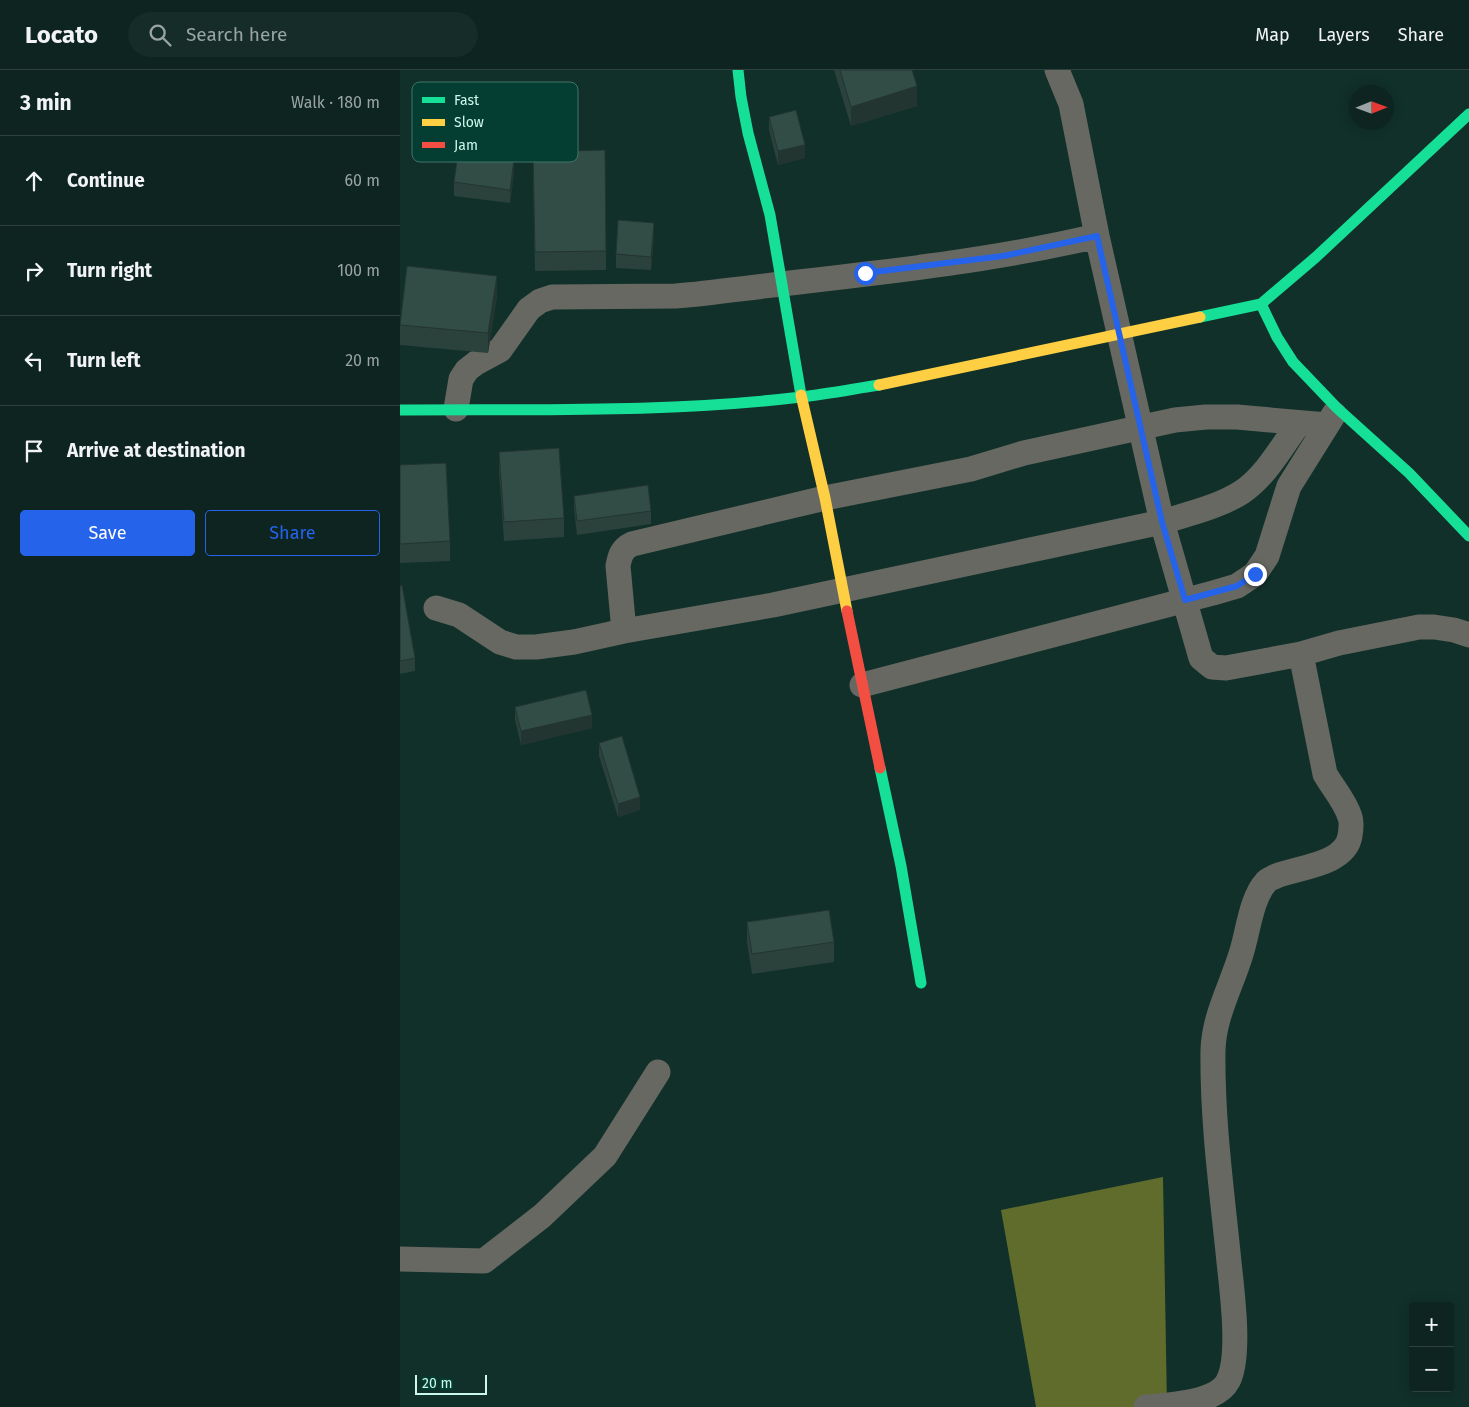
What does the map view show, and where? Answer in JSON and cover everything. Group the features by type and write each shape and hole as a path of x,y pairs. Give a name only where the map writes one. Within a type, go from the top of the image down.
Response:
{"street":[{"path":"738,70 741,97 770,216 801,397 825,498 842,590 901,866 920,983"},
{"path":"1057,70 1071,104 1097,236 1162,522 1201,658 1212,667 1226,668 1301,654 1340,643 1419,627 1441,628 1469,635"},
{"path":"400,410 628,409 708,405 801,397 889,383 1261,304 1316,257 1469,114"},
{"path":"456,409 461,379 467,370 500,350 529,309 540,301 552,297 676,296 968,261 1097,236"},
{"path":"1261,304 1293,362 1332,416 1409,473 1469,536"},
{"path":"624,631 618,566 620,556 625,547 632,544 825,498 972,469 1024,453 1140,427 1206,417 1237,417 1299,424 1332,416"},
{"path":"862,685 1237,586 1255,574 1267,556 1289,486 1332,416"},
{"path":"436,608 459,615 500,642 516,647 536,647 574,642 842,590 1162,522 1220,503 1242,492 1261,474 1299,424"},
{"path":"1146,1407 1194,1402 1215,1393 1228,1382 1234,1359 1233,1310 1214,1104 1213,1049 1220,1011 1242,953 1257,895 1267,880 1289,871 1323,863 1344,851 1349,839 1351,820 1345,804 1334,791 1325,774 1301,654"},
{"path":"400,1259 484,1260 542,1216 605,1156 658,1072"}],"green space":[{"path":"1163,1177 1167,1407 1036,1407 1001,1210"}],"building":[{"path":"840,70 912,70 917,86 851,107"},
{"path":"796,110 805,145 778,151 769,117"},
{"path":"605,150 606,251 535,252 533,162 578,162 578,151"},
{"path":"457,162 514,162 510,190 454,182"},
{"path":"618,220 654,223 651,257 616,254"},
{"path":"407,266 497,276 488,333 400,325"},
{"path":"559,448 564,518 504,522 499,452"},
{"path":"446,463 450,541 400,544 400,465"},
{"path":"648,485 651,511 577,521 574,496"},
{"path":"402,585 415,658 400,661 400,586"},
{"path":"586,690 592,715 521,731 515,707"},
{"path":"622,736 640,797 618,804 599,743"},
{"path":"829,910 834,942 752,954 747,922"}],"traffic: fast":[{"path":"738,70 748,133 770,215 801,395"},
{"path":"1200,317 1261,304 1316,257 1469,114"},
{"path":"1261,304 1277,337 1293,362 1337,408 1409,473 1469,536"},
{"path":"400,410 601,409 701,406 801,397 879,385"},
{"path":"880,768 901,866 921,983"}],"traffic: slow":[{"path":"879,385 1200,317"},
{"path":"801,395 825,498 847,611"}],"traffic: jam":[{"path":"847,611 880,768"}],"route":[{"path":"865,273 1003,256 1097,236 1162,522 1185,600 1214,594 1237,586 1255,574"}]}
